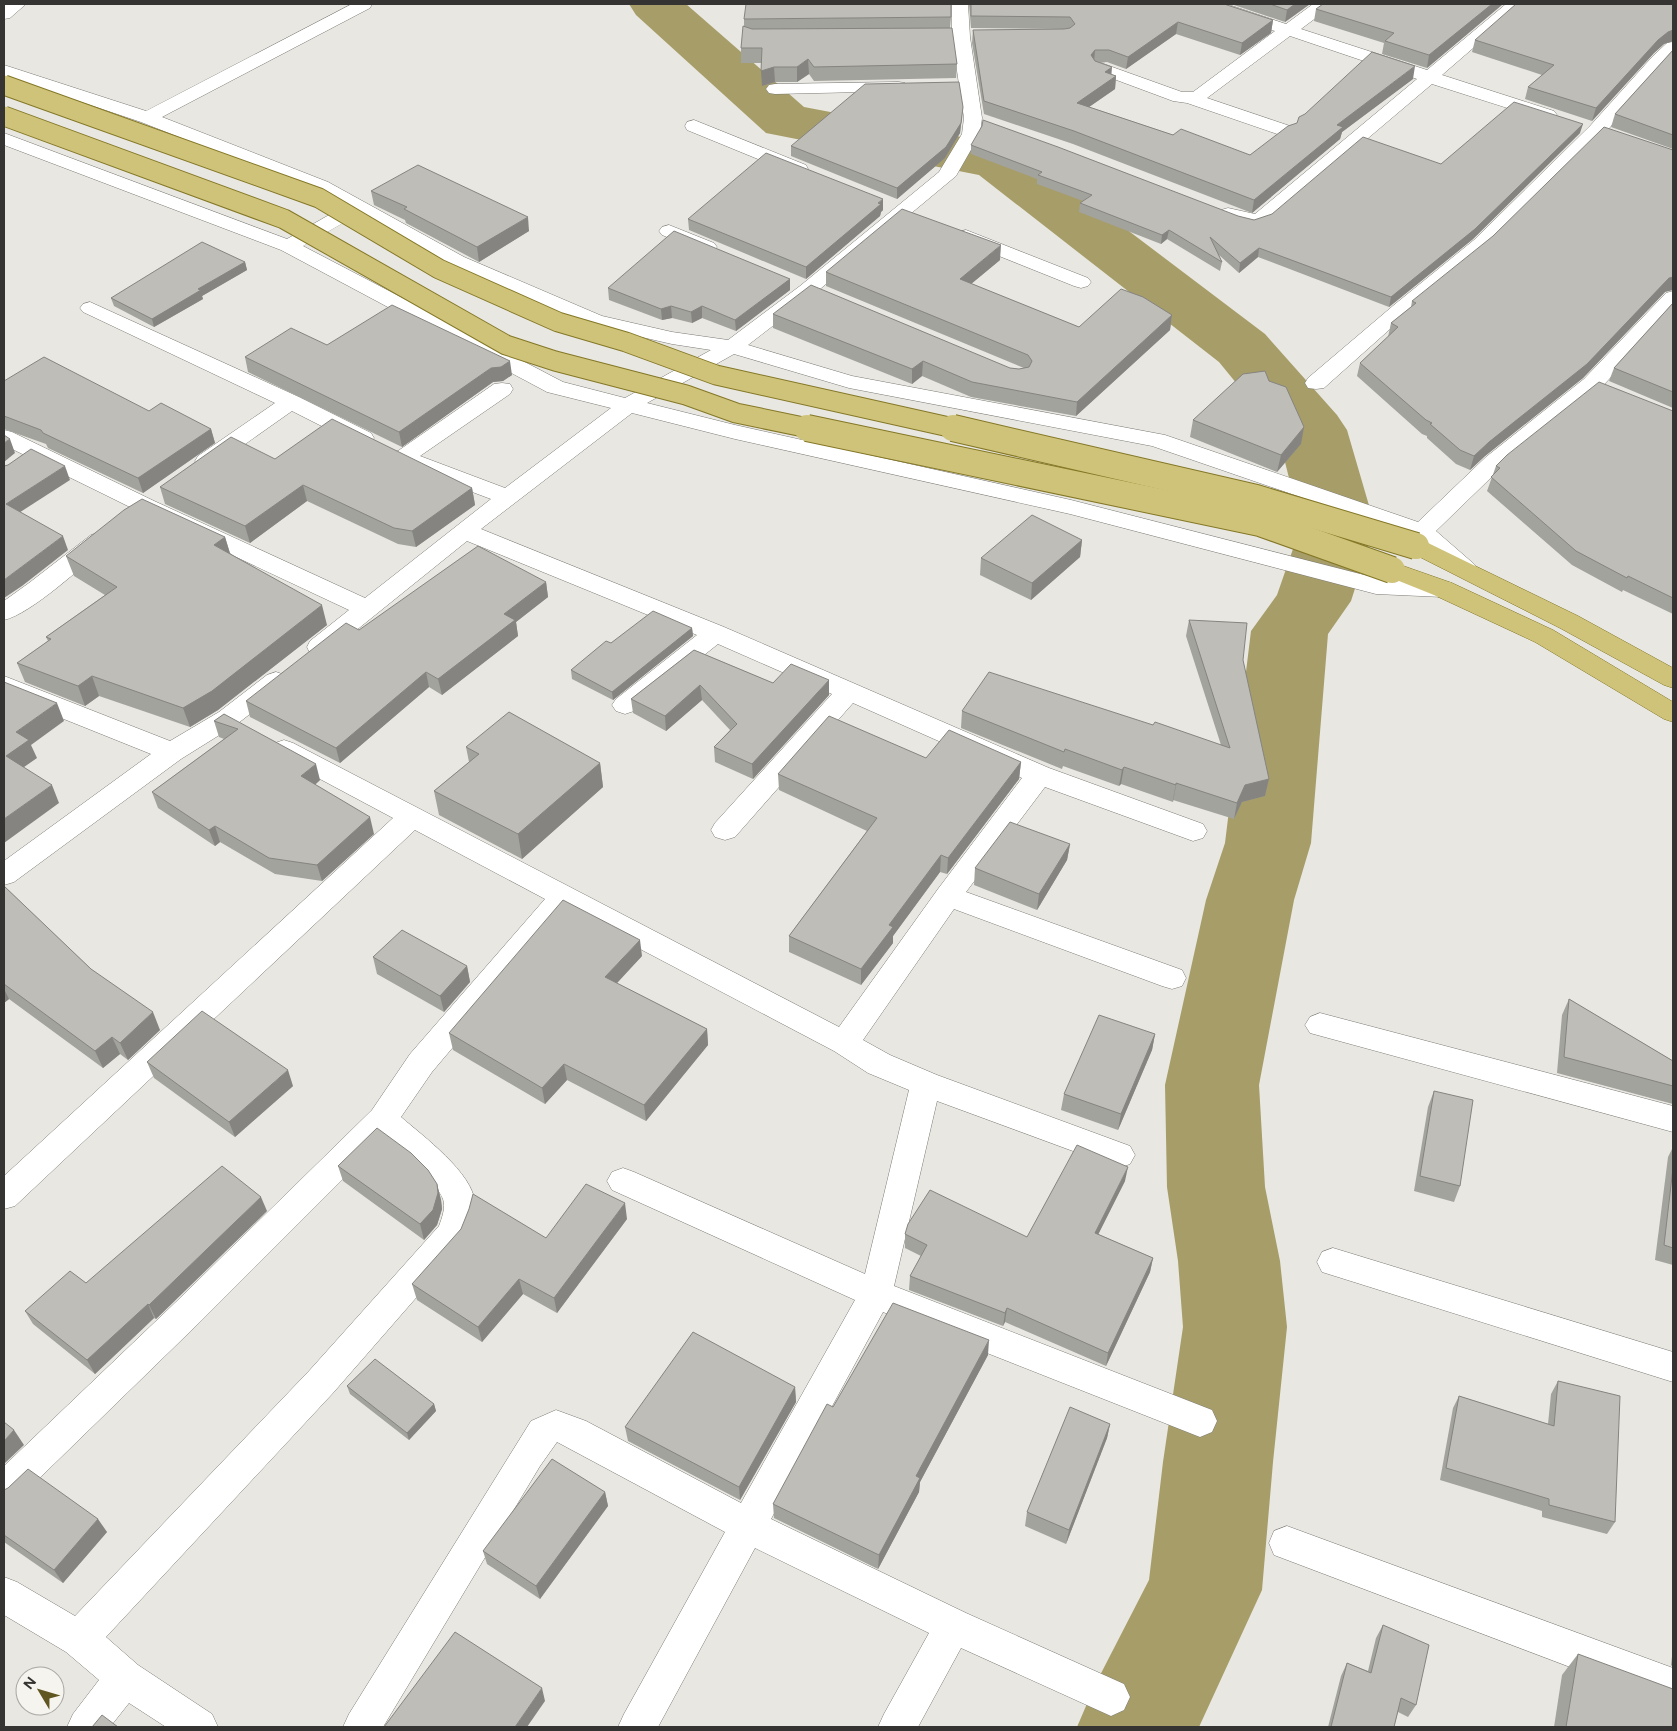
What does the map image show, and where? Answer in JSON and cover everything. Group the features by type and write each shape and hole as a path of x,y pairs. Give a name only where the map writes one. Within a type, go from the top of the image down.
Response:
{"main road":[{"path":"4,85 319,198 439,269 456,277 558,322 626,342 716,375 1414,534 1466,569 1569,622 1673,680"},
{"path":"4,116 284,219 506,345 555,361 686,395 736,413 1260,523 1384,578 1443,590 1544,636 1673,713"}],"street":[{"path":"4,14 18,4"},
{"path":"147,118 364,4"},
{"path":"4,875 172,752 228,718 368,609 464,531 628,405 732,347 808,290 901,211 946,176 972,126 961,37 960,4"},
{"path":"1210,4 1429,78 1560,118"},
{"path":"1188,98 1199,96 1323,4"},
{"path":"1208,206 1244,220 1253,221 1262,218 1516,4"},
{"path":"941,37 979,36"},
{"path":"1316,382 1401,308 1481,244 1606,133 1659,60 1673,47"},
{"path":"1101,68 1179,97 1188,98 1286,132"},
{"path":"4,70 147,118 322,186 356,207 457,261 596,321 672,338 732,347 849,382 1157,440 1268,478 1414,534 1494,462 1601,387 1673,297"},
{"path":"948,86 968,85"},
{"path":"775,89 920,86"},
{"path":"972,126 991,124"},
{"path":"1578,124 1606,133"},
{"path":"694,126 820,178"},
{"path":"4,139 288,246 555,387 734,432 1072,507 1237,550 1384,578"},
{"path":"288,246 356,207"},
{"path":"946,228 1081,282"},
{"path":"669,231 721,253"},
{"path":"90,308 291,402 388,451 508,497"},
{"path":"388,451 502,389"},
{"path":"193,471 291,402"},
{"path":"4,437 37,452 137,511 368,609"},
{"path":"12,467 37,452"},
{"path":"4,612 38,589 137,511"},
{"path":"464,531 715,633 1040,775 1193,831"},
{"path":"624,705 715,633"},
{"path":"4,685 172,752"},
{"path":"725,830 849,692"},
{"path":"228,718 412,817 844,1043 879,1064 926,1084 1119,1155"},
{"path":"844,1043 948,896 1040,775"},
{"path":"4,1196 412,817"},
{"path":"4,1489 196,1304 383,1119 421,1063 565,896"},
{"path":"948,896 1172,978"},
{"path":"1320,1025 1673,1119"},
{"path":"637,1727 876,1294 926,1084"},
{"path":"79,1639 321,1382 452,1234 457,1221 459,1201 453,1185 383,1119"},
{"path":"623,1181 876,1294 1200,1420"},
{"path":"1333,1262 1673,1367"},
{"path":"362,1727 528,1454 543,1432 556,1426 574,1432 748,1526 953,1626 1111,1697"},
{"path":"1287,1543 1673,1687"},
{"path":"4,1595 79,1639 125,1678 199,1727"},
{"path":"897,1727 953,1626"},
{"path":"86,1727 125,1678"}],"building":[{"path":"746,4 951,4 951,17 744,19"},
{"path":"971,4 1224,4 1273,20 1242,43 1178,22 1128,57 1109,50 1095,50 1091,55 1095,61 1112,67 1105,72 1116,76 1077,103 1173,135 1181,129 1250,155 1288,126 1297,123 1299,117 1305,114 1372,52 1415,66 1337,125 1343,127 1254,200 1074,131 984,101 973,30 1064,29 1070,28 1075,24 1070,17 971,16"},
{"path":"1270,4 1295,4 1287,10"},
{"path":"1323,4 1492,4 1429,55 1385,41 1394,33 1316,9"},
{"path":"1516,4 1673,4 1673,30 1658,40 1596,108 1528,87 1554,65 1475,40"},
{"path":"743,26 752,29 952,28 957,64 814,67 808,59 797,67 774,67 761,71 762,48 741,48"},
{"path":"1673,50 1673,135 1615,114"},
{"path":"959,82 963,107 961,123 946,147 897,188 791,146 865,84"},
{"path":"1514,102 1583,124 1475,229 1391,297 1259,248 1240,263 1210,237 1222,262 1169,230 1162,235 1080,203 1092,195 1038,175 1042,172 971,145 982,126 983,120 1238,216 1254,220 1272,214 1363,137 1441,164"},
{"path":"1604,127 1673,150 1673,277 1669,278 1587,364 1474,456 1460,450 1430,424 1432,423 1426,420 1360,363 1398,327 1391,323 1416,303 1412,301 1493,236"},
{"path":"766,153 883,199 878,203 881,204 806,267 688,219"},
{"path":"418,165 528,217 477,247 404,209 407,207 371,191"},
{"path":"902,209 1001,245 960,279 1079,327 1121,289 1143,297 1172,315 1077,402 972,382 923,361 912,369 773,314 811,285 1010,368 1029,367 1032,361 1028,355 826,272"},
{"path":"674,231 790,279 735,320 702,306 691,312 671,306 661,309 608,288"},
{"path":"202,242 245,262 198,289 201,290 152,319 111,298"},
{"path":"1673,303 1673,392 1614,368"},
{"path":"392,305 510,361 501,367 491,368 399,432 245,357 291,328 327,345"},
{"path":"44,357 149,411 161,403 211,429 138,478 43,433 41,430 4,416 4,381"},
{"path":"1265,371 1269,381 1286,387 1304,427 1281,455 1193,420 1243,374"},
{"path":"1599,382 1673,411 1673,598 1628,576 1627,578 1576,551 1491,477 1500,468 1496,466 1507,455"},
{"path":"332,419 472,488 412,531 394,528 303,485 245,526 160,487 231,437 275,459"},
{"path":"4,435 10,439 4,443"},
{"path":"31,449 65,466 6,504 63,536 4,580 4,466"},
{"path":"142,499 225,537 214,545 322,605 212,691 183,708 92,676 78,686 17,663 51,639 46,637 117,587 66,556 124,510"},
{"path":"1032,515 1082,540 1032,583 981,558"},
{"path":"478,546 546,582 504,614 515,620 438,679 426,672 336,748 246,701 346,623 359,630"},
{"path":"653,611 692,628 612,692 571,670 606,641 611,643"},
{"path":"1189,620 1247,623 1243,660 1269,779 1245,785 1237,803 1124,767 1122,770 1065,749 1064,752 962,711 989,672 1153,725 1155,722 1230,748"},
{"path":"694,650 773,683 791,664 829,680 752,764 714,747 737,724 700,685 665,716 631,699"},
{"path":"4,682 57,703 16,732 29,740 6,756 52,785 4,819"},
{"path":"509,712 600,763 518,834 434,791 479,754 466,747"},
{"path":"224,714 316,764 301,776 370,817 317,865 269,858 215,826 209,830 152,792 238,729 214,721"},
{"path":"829,716 926,758 949,730 1021,762 948,858 941,855 889,925 893,927 861,969 789,936 877,818 778,774"},
{"path":"1010,822 1070,844 1039,894 975,868"},
{"path":"4,886 91,969 153,1012 120,1043 112,1037 95,1051 4,984"},
{"path":"563,900 640,940 605,977 707,1029 644,1105 564,1064 542,1088 449,1033"},
{"path":"402,930 467,966 440,996 373,957"},
{"path":"1569,999 1673,1061 1673,1086 1564,1057"},
{"path":"202,1011 288,1070 229,1122 147,1062"},
{"path":"1099,1015 1155,1034 1121,1114 1064,1094"},
{"path":"1434,1091 1473,1100 1460,1186 1420,1176"},
{"path":"377,1128 411,1153 428,1170 437,1184 438,1193 433,1210 420,1224 338,1166"},
{"path":"1077,1145 1128,1167 1095,1233 1153,1258 1108,1353 1007,1308 1005,1313 910,1276 927,1245 905,1234 908,1224 930,1190 1027,1237"},
{"path":"222,1166 261,1197 149,1305 87,1360 25,1311 70,1271 86,1283"},
{"path":"1673,1168 1673,1248 1664,1245"},
{"path":"586,1184 625,1203 554,1298 519,1279 478,1327 412,1284 461,1229 473,1194 546,1238"},
{"path":"893,1303 989,1340 916,1476 920,1478 879,1555 773,1504 827,1404 833,1407"},
{"path":"693,1332 795,1387 739,1487 625,1427"},
{"path":"375,1359 434,1404 407,1433 347,1386"},
{"path":"1558,1381 1620,1396 1615,1522 1549,1505 1549,1499 1446,1468 1459,1396 1554,1426"},
{"path":"1070,1407 1110,1424 1069,1530 1027,1512"},
{"path":"4,1422 14,1430 4,1441"},
{"path":"552,1459 605,1492 536,1586 483,1551"},
{"path":"28,1469 98,1519 54,1570 4,1535 4,1490"},
{"path":"1383,1625 1429,1645 1416,1705 1401,1698 1394,1727 1331,1727 1347,1663 1371,1673"},
{"path":"455,1632 542,1688 515,1727 384,1727"},
{"path":"1578,1654 1673,1689 1673,1727 1566,1727"},
{"path":"102,1715 118,1727 92,1727"}],"waterway":[{"path":"655,4 786,121 998,161 1242,348 1312,430 1338,526 1313,601 1290,631 1268,843 1250,900 1212,1085 1216,1187 1229,1261 1235,1327 1218,1462 1205,1590 1137,1727"}]}
